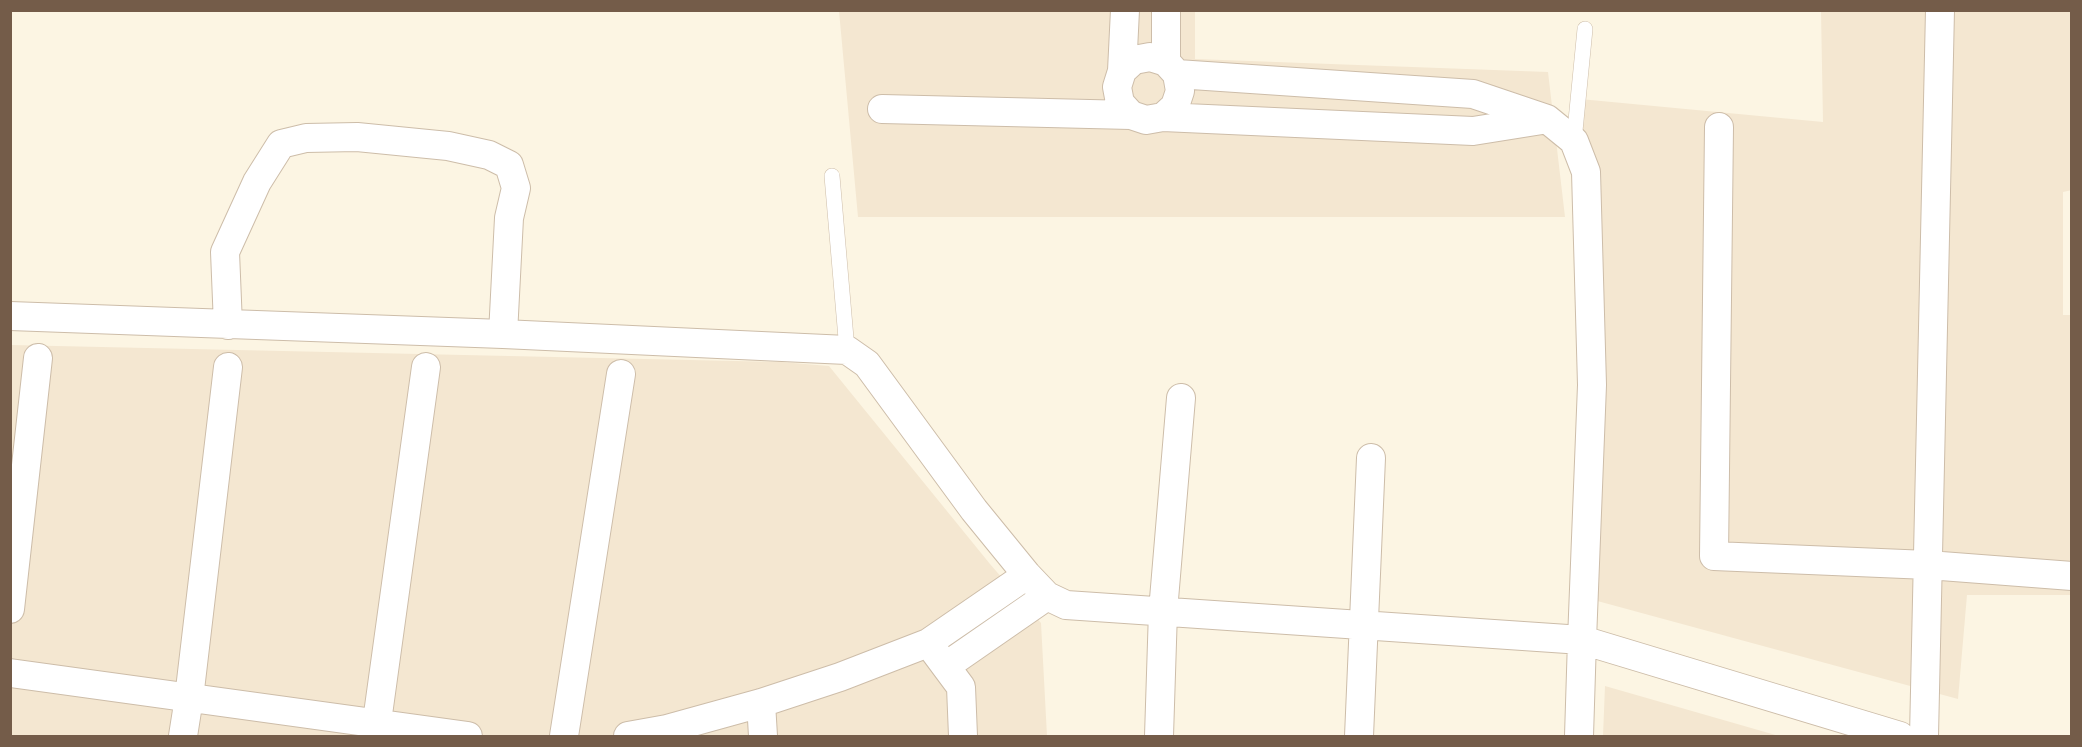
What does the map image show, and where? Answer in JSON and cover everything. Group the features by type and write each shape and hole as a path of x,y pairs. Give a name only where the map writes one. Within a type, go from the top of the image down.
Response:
{"street":[{"path":"1125,10 1122,71 1117,87 1120,103 1131,115"},
{"path":"1163,117 1175,106 1180,91 1171,68 1166,10"},
{"path":"1924,736 1940,10"},
{"path":"1122,71 1134,60 1150,57 1171,68 1473,94 1547,119 1574,141 1586,172 1592,385 1579,736"},
{"path":"882,109 1131,115 1146,120 1163,117 1473,131 1547,119"},
{"path":"1719,127 1714,556 1928,565 2072,576"},
{"path":"228,325 225,252 257,182 281,144 306,138 357,137 448,146 489,155 509,165 516,188 509,218 503,334"},
{"path":"10,316 503,334 847,350 867,364 974,510 1027,575 1047,596 1066,605 1582,640 1900,736"},
{"path":"10,609 38,358"},
{"path":"183,736 228,367"},
{"path":"376,730 426,367"},
{"path":"564,736 621,374"},
{"path":"1159,736 1163,611 1181,398"},
{"path":"1359,736 1371,458"},
{"path":"627,736 667,729 761,703 840,677 928,643 1027,575"},
{"path":"945,666 1047,596"},
{"path":"928,643 961,687 963,736"},
{"path":"10,673 189,698 376,730 468,736"},
{"path":"761,703 762,736"}],"lane":[{"path":"1574,141 1585,29"},
{"path":"832,176 847,350"}],"shaded area":[{"path":"839,11 1195,11 1195,59 1548,72 1565,217 858,217"},
{"path":"1821,11 2071,11 2072,190 2063,192 2063,315 2072,315 2071,595 1967,595 1958,699 1590,599 1580,99 1823,122"},
{"path":"11,345 781,362 829,366 1041,623 1047,736 11,736"},
{"path":"1605,686 1779,736 1603,736"}]}
